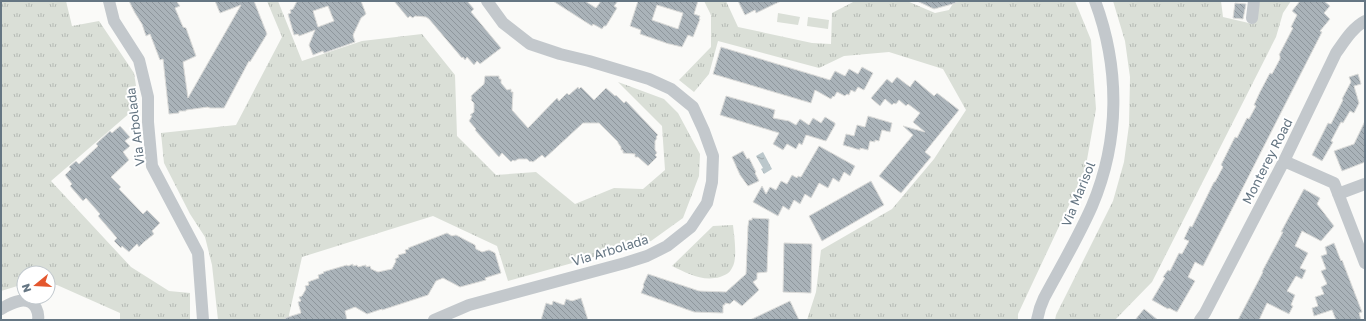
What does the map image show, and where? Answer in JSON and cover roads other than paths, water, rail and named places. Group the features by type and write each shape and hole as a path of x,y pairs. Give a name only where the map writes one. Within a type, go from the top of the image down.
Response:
{"street":[{"name":"Via Arbolada","path":"109,1 114,21 139,60 148,97 148,122 152,166 198,253 203,320"},
{"name":"Via Arbolada","path":"434,320 469,305 647,256 667,246 691,227 707,203 712,182 713,156 704,131 693,107 672,89 650,79 530,44 503,23 488,1"},
{"name":"Via Marisol","path":"1037,320 1044,298 1092,206 1102,177 1110,141 1114,100 1111,60 1103,24 1095,1"},
{"path":"1252,18 1254,1"},
{"name":"Monterey Road","path":"1200,320 1205,314 1284,161 1336,54 1348,37 1360,24 1365,21"},
{"path":"1284,161 1334,183 1365,263"},
{"path":"1338,194 1365,184"},
{"path":"1,309 11,303 21,300 28,301 34,304 37,310 38,320"}],"water":[{"path":"763,152 772,169 764,174 761,169 763,168 756,156"}]}
